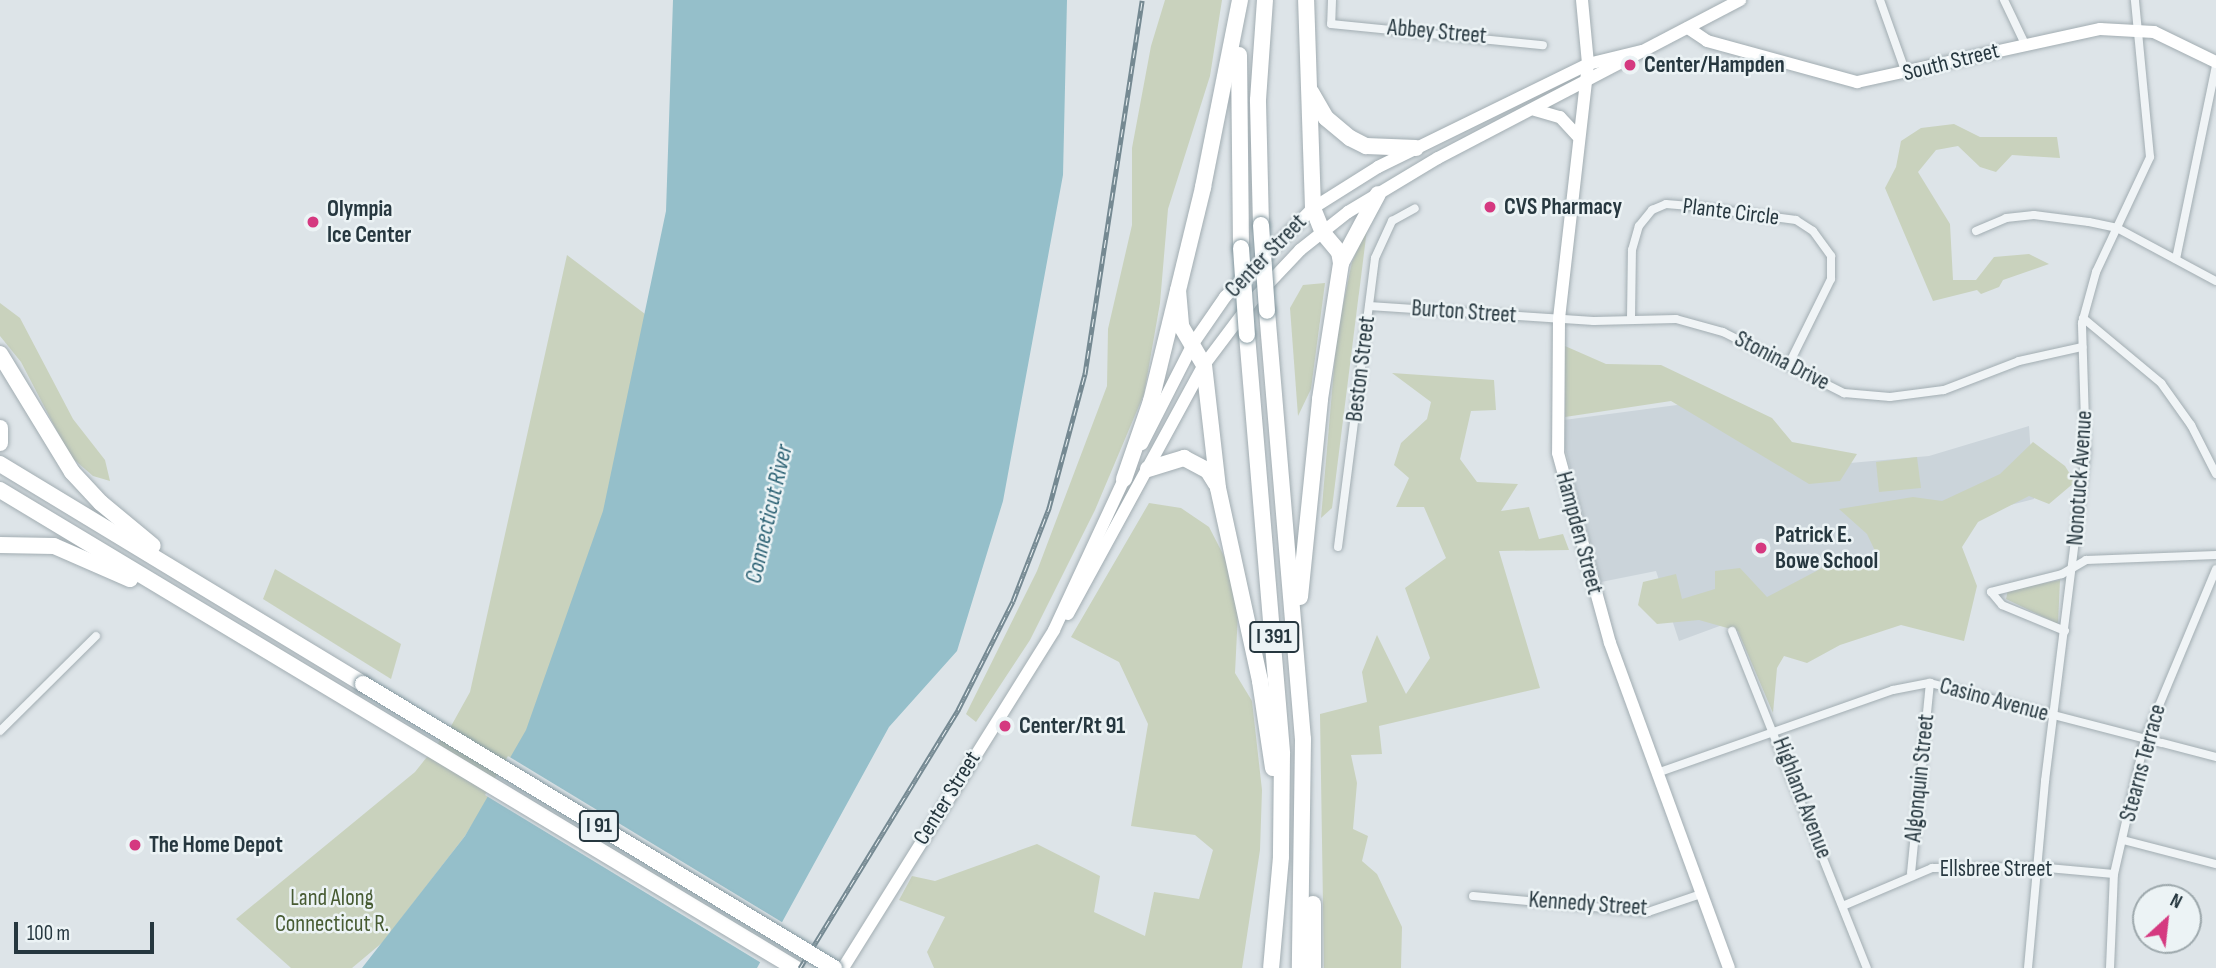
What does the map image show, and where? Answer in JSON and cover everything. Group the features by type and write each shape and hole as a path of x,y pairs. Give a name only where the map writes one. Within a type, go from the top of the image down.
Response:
{"highway":[{"name":"I 391","path":"1241,0 1236,141 1241,248 1279,702 1281,841 1275,940 1270,968"},
{"path":"1124,479 1151,401 1241,0"},
{"name":"I 391","path":"1265,0 1258,112 1261,225 1296,641 1305,830"},
{"path":"1306,0 1313,208 1323,233 1334,243 1340,263"},
{"path":"1309,88 1326,118 1350,138 1366,146 1416,148"},
{"path":"1296,641 1320,399 1340,263 1378,194"},
{"path":"1178,290 1181,326 1194,342 1204,365 1218,488 1263,697 1281,841"},
{"path":"0,354 52,445 83,486 211,591"},
{"path":"0,428 0,443"},
{"path":"1148,469 1184,458 1208,471 1218,488"},
{"name":"I 91","path":"0,464 834,968"},
{"name":"I 91","path":"5,493 795,968"},
{"path":"0,545 30,542 60,547 206,614"},
{"path":"1300,968 1305,830"},
{"path":"1305,830 1313,897 1313,968"}],"main road":[{"name":"Hampden Street","path":"1582,0 1588,64 1577,135 1559,319 1558,453 1603,619 1729,968"},
{"name":"Center Street","path":"1054,630 1070,612 1204,365 1252,301 1300,250 1378,194 1438,158 1535,110 1586,78 1740,0"},
{"name":"South Street","path":"1688,27 1707,41 1842,80 1873,81 2025,44 2100,29 2154,32 2216,64"},
{"name":"Center Street","path":"843,968 1054,630 1124,479 1194,342 1247,270 1313,208 1416,148 1588,64 1642,51"},
{"path":"1535,110 1560,117 1577,135"}],"street":[{"name":"Abbey Street","path":"1332,0 1331,24 1478,35 1543,45"},
{"path":"1880,0 1906,73"},
{"path":"2004,0 2025,44"},
{"name":"Nonotuck Avenue","path":"2028,968 2037,867 2089,421 2082,347 2083,318 2091,287 2150,157 2135,0"},
{"path":"2176,259 2216,64"},
{"name":"Plante Circle","path":"1630,318 1632,250 1639,226 1652,210 1666,204 1796,220 1813,231 1831,256 1830,279 1788,366"},
{"name":"Beston Street","path":"1338,547 1369,306 1384,233 1392,221 1415,208"},
{"path":"1976,231 2006,218 2034,215 2117,228 2216,281"},
{"name":"Burton Street","path":"1369,306 1559,319"},
{"path":"2083,318 2161,383 2191,425 2216,474"},
{"name":"Stonina Drive","path":"1559,319 1676,319 1704,325 1844,393 1890,397 1944,390 2019,361 2082,347"},
{"path":"2065,631 2002,605 1991,592 2062,574 2086,560 2216,555"},
{"name":"Stearns Terrace","path":"2110,968 2114,874 2145,738 2216,569"},
{"name":"Highland Avenue","path":"1732,631 1748,676 1775,730 1845,905 1867,968"},
{"path":"0,731 96,636"},
{"name":"Casino Avenue","path":"1657,773 1893,690 1930,683 2216,757"},
{"name":"Algonquin Street","path":"1911,873 1930,683"},
{"path":"2123,840 2216,864"},
{"name":"Ellsbree Street","path":"1845,905 1911,873 1932,868 2037,867 2114,874"},
{"name":"Kennedy Street","path":"1473,896 1648,912 1701,894"}],"shaded area":[{"name":"Patrick E. Bowe School","path":"1692,403 1788,447 1850,463 1929,456 2029,426 2034,499 1932,525 1925,581 1744,617 1679,641 1656,571 1601,582 1565,448 1564,420"}],"green space":[{"path":"1165,0 1222,0 1210,76 1168,209 1160,303 1144,394 1095,510 1030,640 976,722 966,714 1037,571 1107,386 1108,329 1132,225 1132,148 1151,46"},
{"path":"1954,124 1980,137 2057,137 2060,158 2012,155 1996,172 1980,167 1958,146 1936,150 1918,172 1950,224 1953,280 1976,280 1994,257 2029,254 2049,264 2003,280 1999,287 1981,294 1977,290 1933,301 1885,188 1896,167 1901,141 1921,128"},
{"path":"1367,229 1332,508 1321,518 1337,334 1352,262"},
{"name":"Land Along Connecticut R.","path":"567,255 645,314 585,644 465,836 383,942 352,968 291,968 236,919 415,772 450,728 470,692"},
{"path":"1325,283 1311,389 1298,416 1290,308 1303,285"},
{"path":"0,303 20,318 73,419 105,460 110,481 93,476 70,456 21,362 0,336"},
{"path":"1565,346 1606,364 1661,365 1772,418 1792,442 1857,454 1840,481 1809,484 1671,401 1565,417"},
{"path":"1392,373 1494,380 1496,410 1471,411 1460,459 1477,482 1518,484 1501,511 1529,507 1539,539 1563,534 1569,550 1499,551 1540,688 1379,726 1382,754 1351,755 1357,783 1353,829 1368,836 1362,861 1377,874 1402,927 1401,968 1324,968 1320,714 1367,702 1362,672 1377,635 1406,694 1430,658 1405,588 1446,558 1424,507 1396,507 1409,478 1394,465 1401,443 1427,419 1431,402"},
{"path":"2033,442 2065,466 2075,482 2049,504 2029,496 1978,522 1962,547 1977,586 1964,641 1901,625 1840,645 1807,663 1784,656 1777,668 1773,713 1738,631 1699,620 1657,624 1638,605 1643,582 1676,574 1682,599 1715,589 1715,571 1740,568 1767,597 1824,567 1877,555 1867,534 1839,509 1913,497 1942,501 2000,474"},
{"path":"1917,457 1921,488 1879,492 1876,462"},
{"path":"1149,503 1181,508 1209,527 1225,558 1238,612 1235,673 1252,701 1262,790 1260,850 1242,968 934,968 927,952 945,917 899,900 912,876 935,881 1037,844 1100,876 1094,912 1145,936 1154,892 1199,899 1213,850 1195,835 1131,826 1148,724 1119,662 1071,637"},
{"path":"275,569 401,644 391,679 263,599"},
{"path":"2060,580 2058,624 2006,599 2008,590"}],"water":[{"name":"Connecticut River","path":"673,0 1067,0 1063,175 1003,501 957,651 889,727 757,968 362,968 465,836 526,730 603,511 666,211"}],"pier":[{"path":"508,756 785,924 763,964 485,795"}],"railway":[{"path":"800,968 958,710 1013,601 1049,508 1085,374 1142,0"}],"place":[{"name":"Center/Hampden","path":"1630,65"},
{"name":"CVS Pharmacy","path":"1490,207"},
{"name":"Olympia Ice Center","path":"313,222"},
{"name":"Patrick E. Bowe School","path":"1761,548"},
{"name":"Center/Rt 91","path":"1005,726"},
{"name":"The Home Depot","path":"135,845"}]}
